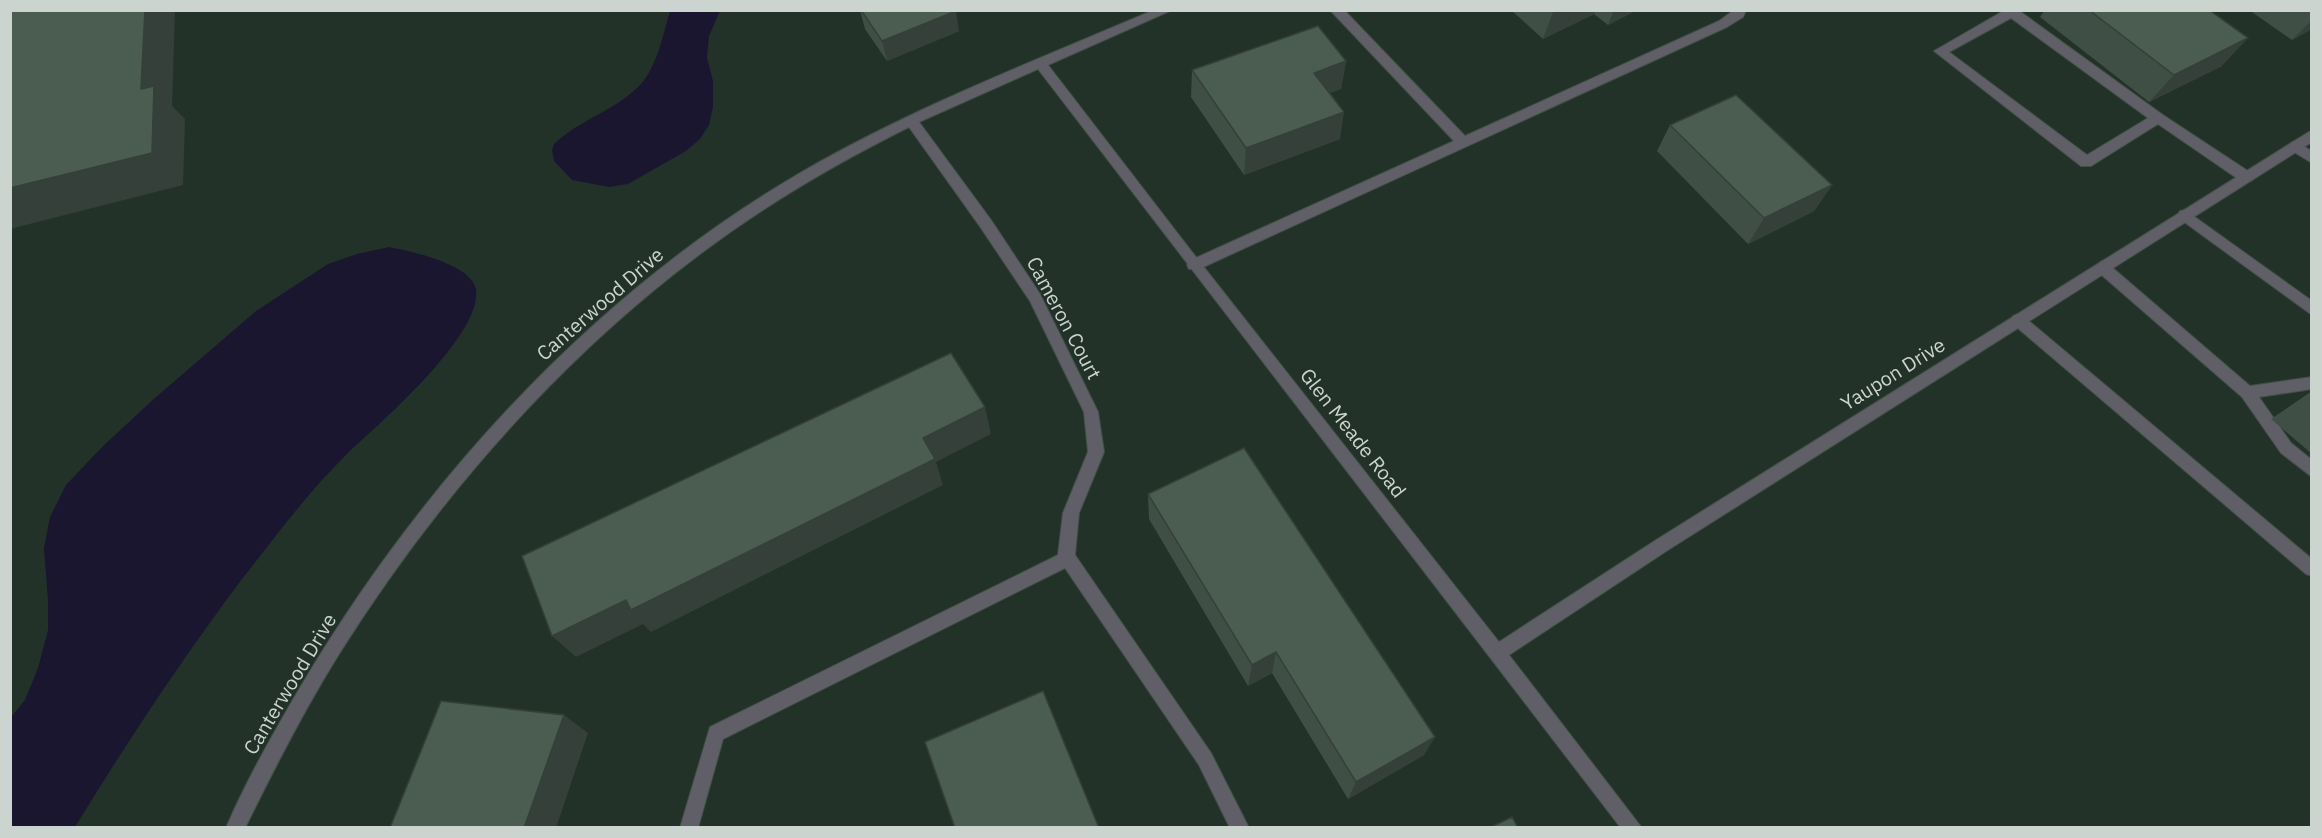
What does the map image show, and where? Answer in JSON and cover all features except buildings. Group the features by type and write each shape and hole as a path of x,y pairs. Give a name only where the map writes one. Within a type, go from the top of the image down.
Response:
{"street":[{"name":"Canterwood Drive","path":"235,828 254,786 359,610 418,527 529,397 581,345 677,264 757,206 826,165 911,120 1166,10"},
{"path":"1336,10 1463,142"},
{"path":"1194,265 1723,24 1739,14 1740,10"},
{"path":"2158,118 2086,162 1940,51 2012,12 2158,118 2246,177"},
{"name":"Glen Meade Road","path":"1041,64 1194,265 1499,652 1633,828"},
{"name":"Cameron Court","path":"911,120 986,224 1035,298 1091,412 1096,452 1071,513 1066,556 1068,558"},
{"name":"Yaupon Drive","path":"1499,652 1662,545 2312,135"},
{"path":"2294,146 2312,158"},
{"path":"2185,215 2312,309"},
{"path":"2102,267 2247,393 2286,448 2312,470"},
{"path":"2018,320 2312,569"},
{"path":"2247,393 2310,382"},
{"path":"689,828 716,733 1068,558 1205,759 1240,828"}],"shaded area":[{"path":"670,11 720,11 709,36 707,58 713,81 713,107 709,125 700,139 686,151 628,184 609,187 572,180 554,161 552,150 554,144 574,128 629,95 645,80 658,51"},
{"path":"389,247 438,260 463,272 472,280 476,289 474,308 463,330 447,354 426,378 319,484 242,579 156,701 75,827 11,827 11,717 25,700 38,668 48,630 44,548 50,517 66,485 102,447 156,397 256,311 328,264 357,254"}]}
